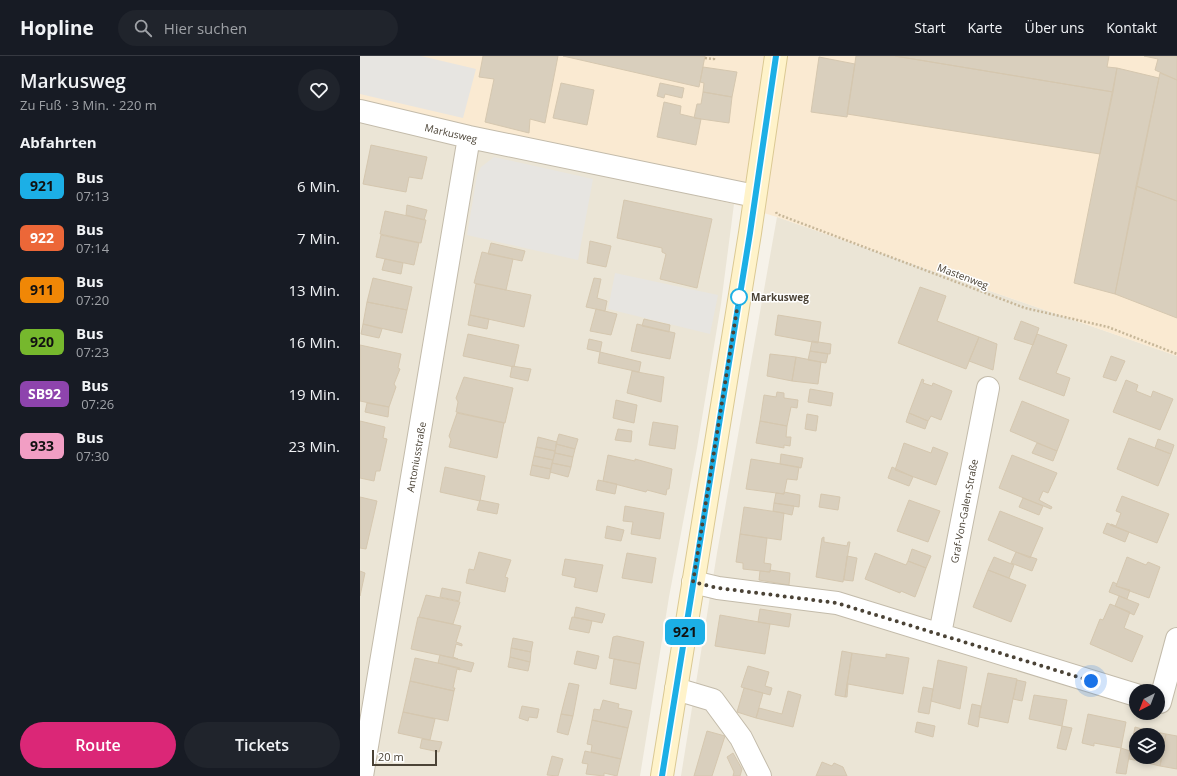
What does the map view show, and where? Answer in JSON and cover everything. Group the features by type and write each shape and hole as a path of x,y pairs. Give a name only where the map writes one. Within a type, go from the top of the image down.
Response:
{"street":[{"path":"662,776 776,56"},
{"name":"Markusweg","path":"360,111 469,137 755,196"},
{"name":"Antoniusstraße","path":"362,776 469,137"},
{"name":"Graf-Von-Galen-Straße","path":"940,634 988,388"},
{"path":"693,582 718,588 837,603 1129,693"},
{"path":"1165,704 1177,639"},
{"path":"676,689 713,700 741,738 760,776"}],"path":[{"path":"705,58 714,59 714,56"},
{"name":"Mastenweg","path":"755,196 770,200 777,214 1025,308 1108,328 1177,354"}],"shaded area":[{"path":"360,56 1177,56 1177,356 777,217 734,204 360,122"},
{"path":"360,56 421,56 476,69 463,118 360,94"},
{"path":"360,122 734,204 721,304 697,448 669,597 640,776 360,776"},
{"path":"494,157 593,179 578,260 467,235 477,175 481,167"},
{"path":"777,217 1177,356 1177,776 681,776 717,553"},
{"path":"615,273 718,295 710,334 608,309"}],"building":[{"path":"483,56 558,56 545,123 530,119 529,133 485,122 494,79 479,77"},
{"path":"563,56 705,56 699,87"},
{"path":"856,56 895,56 1113,92 1100,154 847,114"},
{"path":"895,56 1109,56 1107,67 1117,68 1113,92"},
{"path":"1144,56 1177,56 1177,80 1155,70 1158,59"},
{"path":"819,57 855,64 847,117 811,112"},
{"path":"703,67 737,72 732,97 703,92 704,83 700,82"},
{"path":"1117,68 1159,78 1115,294 1074,283"},
{"path":"1160,73 1177,80 1177,201 1136,186"},
{"path":"561,83 594,90 587,125 553,118"},
{"path":"660,83 684,88 682,98 665,94 664,98 657,96"},
{"path":"703,92 732,97 729,123 694,118 697,104 701,104"},
{"path":"664,102 681,106 680,114 701,119 696,145 657,137"},
{"path":"371,145 427,157 422,179 409,177 406,192 363,184"},
{"path":"1136,186 1177,201 1177,318 1115,294"},
{"path":"624,200 712,219 697,288 660,279 666,254 662,252 662,248 617,238"},
{"path":"407,205 427,210 424,220 406,215"},
{"path":"385,211 426,220 421,243 380,234"},
{"path":"381,235 419,243 414,265 376,257"},
{"path":"590,241 611,246 606,267 587,263"},
{"path":"491,243 525,251 522,261 488,254"},
{"path":"482,252 513,259 506,290 474,283"},
{"path":"385,259 403,263 401,274 382,270"},
{"path":"373,278 412,287 407,310 367,302"},
{"path":"594,278 601,279 597,298 607,301 605,311 586,307"},
{"path":"476,284 531,295 524,327 470,315"},
{"path":"920,287 946,296 937,321 979,337 966,369 898,343"},
{"path":"367,302 407,310 402,333 363,324"},
{"path":"596,309 617,314 611,335 590,331"},
{"path":"470,315 489,319 487,329 468,325"},
{"path":"778,315 821,322 818,343 775,335"},
{"path":"644,319 670,325 669,332 642,326"},
{"path":"1021,321 1039,328 1033,345 1014,339"},
{"path":"363,324 382,329 379,338 361,334"},
{"path":"637,324 675,333 670,359 631,351"},
{"path":"468,334 519,345 514,367 463,356"},
{"path":"1037,334 1067,345 1056,373 1070,378 1064,396 1019,379"},
{"path":"979,337 997,344 993,370 969,361"},
{"path":"589,339 602,342 600,352 587,349"},
{"path":"812,341 831,344 830,354 810,351"},
{"path":"360,345 401,354 398,368 400,369 394,384 396,387 389,407 360,401"},
{"path":"810,351 828,354 826,363 808,360"},
{"path":"600,352 641,362 639,372 598,363"},
{"path":"770,354 796,357 792,381 767,376"},
{"path":"1111,356 1125,361 1116,381 1103,377"},
{"path":"796,357 821,362 818,384 792,381"},
{"path":"512,366 531,369 528,381 510,377"},
{"path":"632,371 664,377 661,402 627,393"},
{"path":"464,377 513,388 505,423 456,412 458,402 456,398"},
{"path":"922,379 924,380 923,383 932,386 933,383 952,391 941,420 931,416 928,421 909,413"},
{"path":"1126,380 1138,385 1136,391 1151,397 1153,391 1173,399 1160,430 1113,412"},
{"path":"810,389 833,393 831,406 808,402"},
{"path":"777,392 784,393 784,398 798,400 797,408 791,407 787,426 760,421 764,395 776,397"},
{"path":"616,400 637,405 634,423 613,418"},
{"path":"1022,401 1069,420 1057,451 1010,431"},
{"path":"367,403 389,407 388,417 365,412"},
{"path":"457,413 504,423 497,458 449,447 451,440 449,436"},
{"path":"909,413 928,421 925,429 906,422"},
{"path":"807,414 818,416 816,431 805,429"},
{"path":"360,421 385,427 383,438 387,439 380,471 376,471 374,481 360,478"},
{"path":"760,421 787,426 786,437 791,437 790,446 784,445 784,448 756,443"},
{"path":"653,422 678,426 675,449 649,445"},
{"path":"618,429 632,431 631,442 615,440"},
{"path":"559,434 578,439 575,449 556,444"},
{"path":"538,437 557,442 555,451 536,447"},
{"path":"1129,438 1171,454 1158,486 1117,469"},
{"path":"1158,439 1174,445 1171,454 1155,448"},
{"path":"904,443 931,453 933,447 948,453 936,485 895,470"},
{"path":"1037,443 1057,451 1053,461 1032,453"},
{"path":"556,444 575,449 573,457 555,453"},
{"path":"536,447 555,451 553,460 534,456"},
{"path":"555,453 573,457 571,467 552,463"},
{"path":"781,454 803,458 801,468 780,464"},
{"path":"608,455 635,461 635,459 672,469 669,489 667,489 666,495 647,490 646,492 603,481"},
{"path":"1012,455 1057,473 1048,493 1043,491 1039,500 1052,507 1051,509 999,488"},
{"path":"534,456 553,460 551,469 532,465"},
{"path":"751,459 799,467 797,480 787,479 784,494 746,489"},
{"path":"552,463 571,467 568,477 550,472"},
{"path":"532,465 551,469 549,479 530,475"},
{"path":"445,467 485,476 480,501 440,492"},
{"path":"892,467 913,477 909,486 888,478"},
{"path":"598,480 617,484 615,494 596,490"},
{"path":"784,492 800,495 799,507 774,503 776,493 784,494"},
{"path":"821,494 840,497 838,510 819,507"},
{"path":"1122,496 1169,514 1157,543 1110,525 1116,526 1121,513 1116,511"},
{"path":"360,497 377,501 366,549 360,548"},
{"path":"1023,498 1043,506 1039,515 1019,507"},
{"path":"480,500 499,504 497,514 477,510"},
{"path":"909,500 940,511 928,542 897,531"},
{"path":"774,503 794,506 792,515 773,511"},
{"path":"625,506 664,513 660,539 631,534 633,522 623,521"},
{"path":"744,507 784,513 781,540 740,534"},
{"path":"1000,511 1043,528 1030,558 988,540"},
{"path":"1107,523 1129,532 1125,542 1103,533"},
{"path":"607,526 624,530 621,541 605,538"},
{"path":"740,534 767,538 764,563 771,564 770,572 743,569 743,563 736,562"},
{"path":"824,537 824,542 847,546 848,542 850,542 843,582 816,577 822,538"},
{"path":"912,549 931,556 926,568 908,561"},
{"path":"479,552 511,560 505,577 508,578 505,592 466,583 469,569 474,570"},
{"path":"1016,552 1037,559 1032,571 1011,563"},
{"path":"627,553 656,558 652,583 622,578"},
{"path":"875,553 906,565 908,561 926,568 915,597 901,591 900,593 865,579"},
{"path":"847,556 857,558 853,581 844,580"},
{"path":"994,557 1014,565 1009,578 988,570"},
{"path":"1127,557 1146,565 1148,562 1160,567 1149,598 1116,586"},
{"path":"565,559 603,565 597,592 574,587 576,578 562,575"},
{"path":"770,570 790,573 789,585 759,580 760,571 770,572"},
{"path":"988,570 1026,585 1011,622 973,607"},
{"path":"360,571 365,573 360,596"},
{"path":"1113,582 1117,584 1116,586 1130,590 1127,599 1109,592"},
{"path":"442,588 461,592 459,601 440,597"},
{"path":"426,595 460,602 453,624 419,617"},
{"path":"1119,596 1139,604 1134,615 1115,606"},
{"path":"1110,604 1130,612 1124,628 1143,636 1132,662 1090,644 1100,619 1103,620"},
{"path":"576,607 605,614 602,623 574,617"},
{"path":"760,609 791,614 789,627 758,622"},
{"path":"720,615 770,624 765,654 715,646"},
{"path":"418,617 461,626 456,642 462,644 462,646 456,644 453,657 458,659 411,649"},
{"path":"572,617 592,621 589,633 569,629"},
{"path":"617,636 644,642 640,664 609,658 613,637"},
{"path":"513,638 533,642 531,652 511,648"},
{"path":"511,648 531,652 530,662 510,657"},
{"path":"577,651 599,656 596,669 574,664"},
{"path":"842,651 852,653 845,697 835,695"},
{"path":"852,653 886,658 886,654 909,658 903,694 848,684 847,697 845,697"},
{"path":"440,655 474,663 471,672 438,663"},
{"path":"510,657 530,662 528,671 508,667"},
{"path":"415,658 460,668 460,670 457,669 453,688 455,688 454,691 410,681"},
{"path":"614,659 640,664 636,689 610,684"},
{"path":"938,660 967,667 960,709 931,701"},
{"path":"748,666 769,672 765,686 772,688 770,695 741,687"},
{"path":"988,673 1017,679 1008,723 979,717"},
{"path":"1017,680 1026,682 1022,701 1013,699"},
{"path":"410,681 454,691 448,721 403,712"},
{"path":"569,683 579,685 573,716 561,714"},
{"path":"923,687 933,689 929,714 918,712"},
{"path":"744,688 763,693 756,718 737,712"},
{"path":"788,691 801,695 793,727 756,718 759,708 782,714"},
{"path":"1034,695 1067,700 1062,726 1029,719"},
{"path":"603,700 619,704 618,708 632,711 628,728 592,720 594,709 600,710"},
{"path":"972,704 981,706 978,727 968,724"},
{"path":"522,706 539,709 537,718 529,717 528,721 519,718"},
{"path":"403,712 435,719 430,740 398,733"},
{"path":"561,714 573,716 568,735 557,732"},
{"path":"1088,714 1126,722 1121,748 1094,743 1094,746 1082,743"},
{"path":"592,720 628,728 621,759 591,752 592,745 587,744"},
{"path":"917,722 935,726 933,737 915,732"},
{"path":"1062,726 1072,728 1066,750 1057,748"},
{"path":"707,731 725,736 712,776 694,776"},
{"path":"1166,734 1177,736 1177,769 1160,766 1160,764 1165,764"},
{"path":"422,739 442,742 439,752 420,748"},
{"path":"1121,748 1129,751 1126,774 1116,773"},
{"path":"585,751 621,759 617,776 604,773 604,776 586,774 588,764 582,763"},
{"path":"733,753 742,769 740,776 733,776 734,772 727,757"},
{"path":"552,756 563,759 558,776 547,775"},
{"path":"822,762 832,766 834,763 843,767 847,776 816,776"}],"bus line":[{"name":"921","path":"662,776 750,233 776,56"}],"place":[{"name":"Markusweg","path":"739,297"}],"route":[{"path":"739,297 693,582 718,588 837,603 1091,681"}]}
